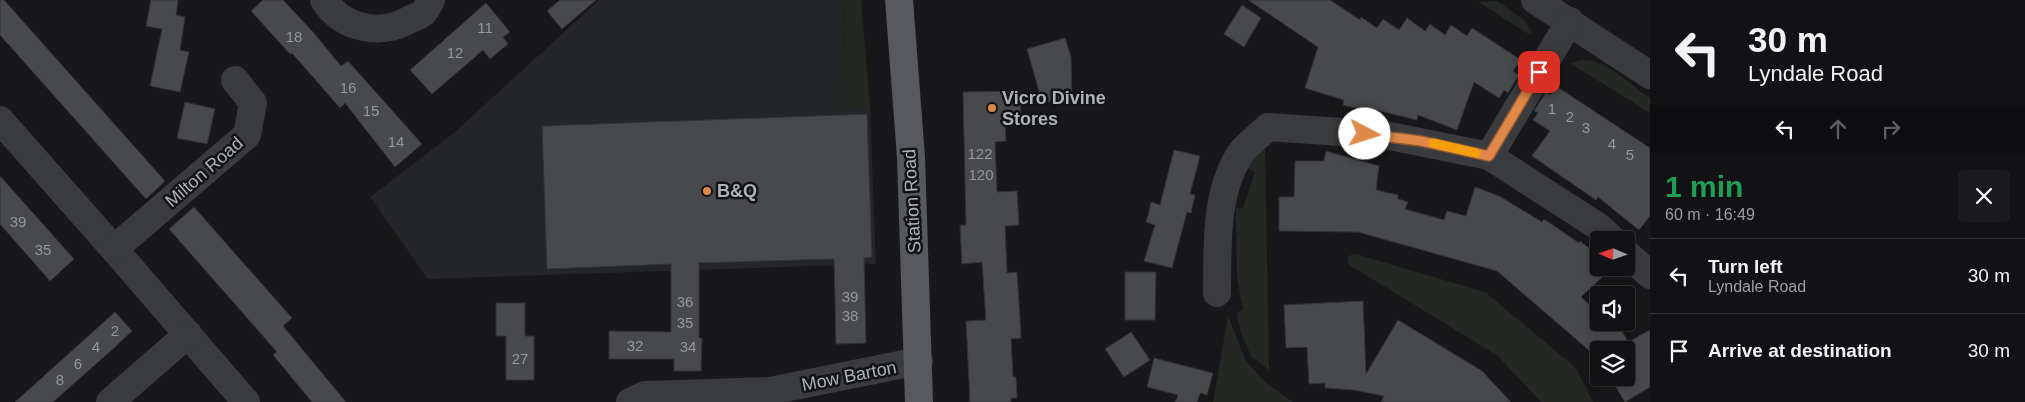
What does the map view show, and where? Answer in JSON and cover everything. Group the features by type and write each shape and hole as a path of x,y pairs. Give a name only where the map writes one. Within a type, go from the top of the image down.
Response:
{"main road":[{"name":"Station Road","path":"899,0 911,157 920,402"}],"street":[{"path":"324,0 331,10 350,23 370,30 398,26 422,14 431,0"},
{"path":"1535,0 1570,21 1650,75"},
{"path":"1489,156 1570,21"},
{"name":"Milton Road","path":"114,249 247,135 253,103 235,80"},
{"path":"0,120 246,402"},
{"path":"1217,293 1218,231 1224,187 1241,153 1268,127 1384,135 1489,156 1603,231"},
{"path":"1635,261 1650,275"},
{"path":"110,402 188,334"},
{"name":"Mow Barton","path":"630,402 645,395 770,391 919,362"}],"shaded area":[{"path":"599,0 843,0 847,107 870,107 876,264 428,279 370,197 455,132"},
{"path":"843,0 861,0 870,107 847,108"},
{"path":"1497,1 1524,20 1532,32 1530,35 1479,2"},
{"path":"1583,60 1602,64 1650,98 1650,113 1570,63"},
{"path":"1265,145 1269,370 1251,356 1242,335 1236,313 1243,310 1237,277 1236,207 1243,209 1255,172 1247,168"},
{"path":"1355,254 1485,292 1576,368 1593,402 1541,402 1498,356 1348,264 1348,256"},
{"path":"1228,316 1246,361 1265,382 1293,402 1213,402"}],"building":[{"path":"0,0 4,0 165,181 146,199 0,35"},
{"path":"151,0 178,0 176,15 185,17 180,50 189,52 180,92 150,86 162,29 146,26"},
{"path":"263,0 283,0 341,66 348,61 422,144 395,167 345,103 340,108 292,53 290,54 251,11"},
{"path":"560,0 596,0 562,29 547,11"},
{"path":"1248,0 1330,0 1360,20 1361,17 1377,28 1383,19 1399,30 1407,18 1425,31 1430,24 1445,35 1451,25 1467,36 1472,28 1521,60 1513,71 1519,75 1508,93 1504,90 1499,98 1474,82 1457,130 1418,115 1417,120 1376,110 1375,113 1343,105 1344,100 1305,88 1318,47"},
{"path":"486,3 510,32 503,37 508,44 490,59 483,50 432,94 410,70"},
{"path":"1242,5 1261,18 1244,47 1224,34"},
{"path":"1065,38 1071,57 1072,102 1042,102 1027,49"},
{"path":"1556,86 1650,148 1650,216 1639,230 1598,197 1596,200 1532,156 1550,131 1533,120 1538,113 1534,111 1546,92 1550,95"},
{"path":"1020,91 1021,120 1005,121 1006,141 995,142 997,192 1017,191 1019,225 1005,226 1007,273 1017,272 1021,338 1011,339 1013,377 1016,377 1017,398 1011,398 1011,402 970,402 966,321 986,320 982,262 962,264 960,225 966,225 963,92"},
{"path":"185,102 215,109 207,144 177,138"},
{"name":"B&Q","path":"867,114 872,257 864,258 866,343 836,344 834,259 699,263 699,338 702,338 701,371 674,371 674,359 609,359 609,331 671,332 671,264 547,269 542,126"},
{"path":"1174,150 1200,156 1190,194 1195,195 1191,213 1187,212 1172,268 1144,261 1155,225 1146,222 1151,202 1160,205"},
{"path":"1326,151 1379,166 1376,190 1398,195 1398,199 1408,202 1405,209 1444,220 1447,211 1466,216 1475,187 1499,196 1542,222 1544,219 1590,249 1590,276 1604,276 1593,286 1590,286 1590,289 1581,297 1590,305 1590,331 1622,331 1627,341 1590,341 1590,351 1497,271 1358,232 1279,231 1279,197 1294,197 1295,161 1324,161"},
{"path":"0,176 74,259 50,281 0,224"},
{"path":"194,207 292,318 283,326 346,402 312,402 273,355 277,352 169,229"},
{"path":"1125,272 1156,272 1155,320 1125,320"},
{"path":"1363,301 1366,374 1398,320 1482,371 1511,402 1381,402 1384,396 1354,390 1325,388 1325,383 1309,384 1307,347 1286,348 1284,305"},
{"path":"496,303 525,303 525,336 534,336 534,380 506,380 506,336 496,336"},
{"path":"115,312 132,331 114,348 53,402 15,402"},
{"path":"1650,330 1650,387 1625,402 1615,386 1635,386 1635,341 1630,341"},
{"path":"1131,332 1150,360 1124,377 1105,349"},
{"path":"1154,358 1213,373 1207,395 1200,393 1197,402 1175,402 1178,395 1147,387"}],"slow traffic":[{"path":"1433,143 1476,153"}],"place":[{"name":"Vicro Divine Stores","path":"992,108"},
{"name":"B&Q","path":"707,191"}],"route":[{"path":"1365,134 1421,141 1489,156 1539,72"}]}
